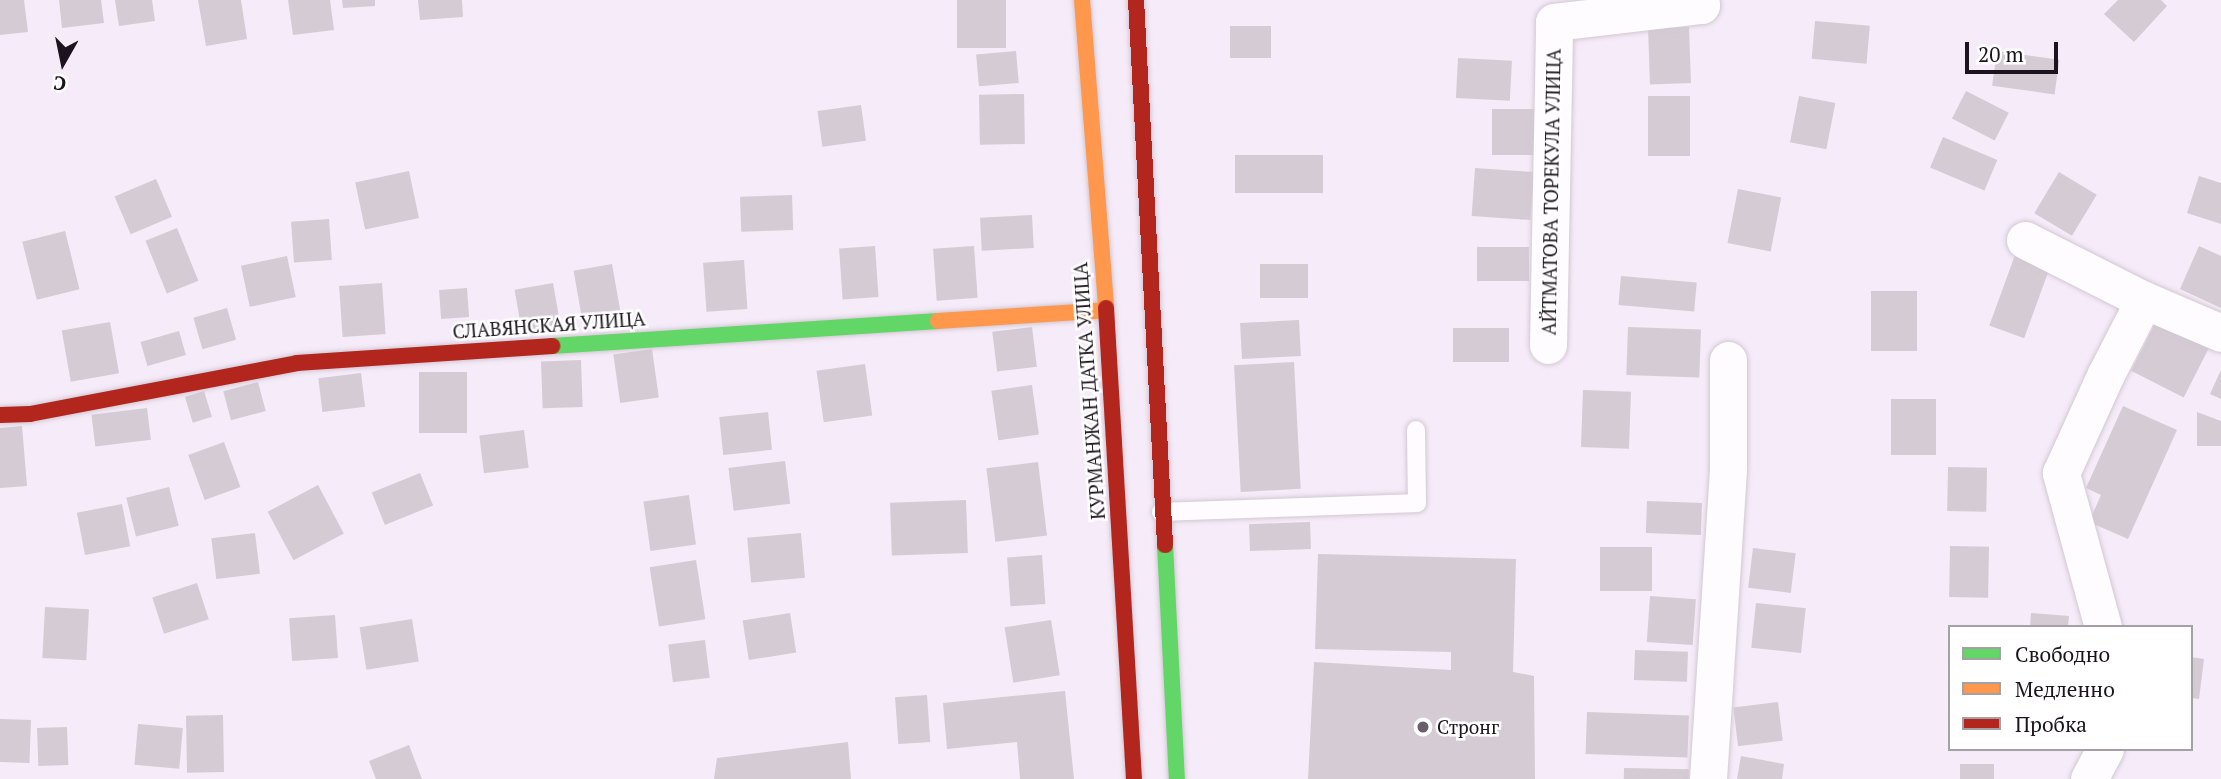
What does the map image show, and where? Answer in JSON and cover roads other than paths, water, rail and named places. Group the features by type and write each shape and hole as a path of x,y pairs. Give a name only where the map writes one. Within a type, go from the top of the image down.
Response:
{"main road":[{"name":"КУРМАНЖАН ДАТКА УЛИЦА","path":"1082,0 1106,310 1134,779"},
{"path":"1136,0 1177,779"},
{"name":"СЛАВЯНСКАЯ УЛИЦА","path":"0,415 30,414 297,363 1106,310"}],"street":[{"name":"АЙТМАТОВА ТОРЕКУЛА УЛИЦА","path":"1548,345 1554,22 1701,5 1700,0"},
{"path":"2025,240 2144,300 2221,333"},
{"path":"2102,625 2061,473 2144,300"},
{"path":"1708,779 1728,468 1728,360"},
{"path":"2089,779 2104,751"}],"lane":[{"path":"1161,512 1417,503 1416,430"}],"place":[{"name":"Стронг","path":"1423,727"}]}
